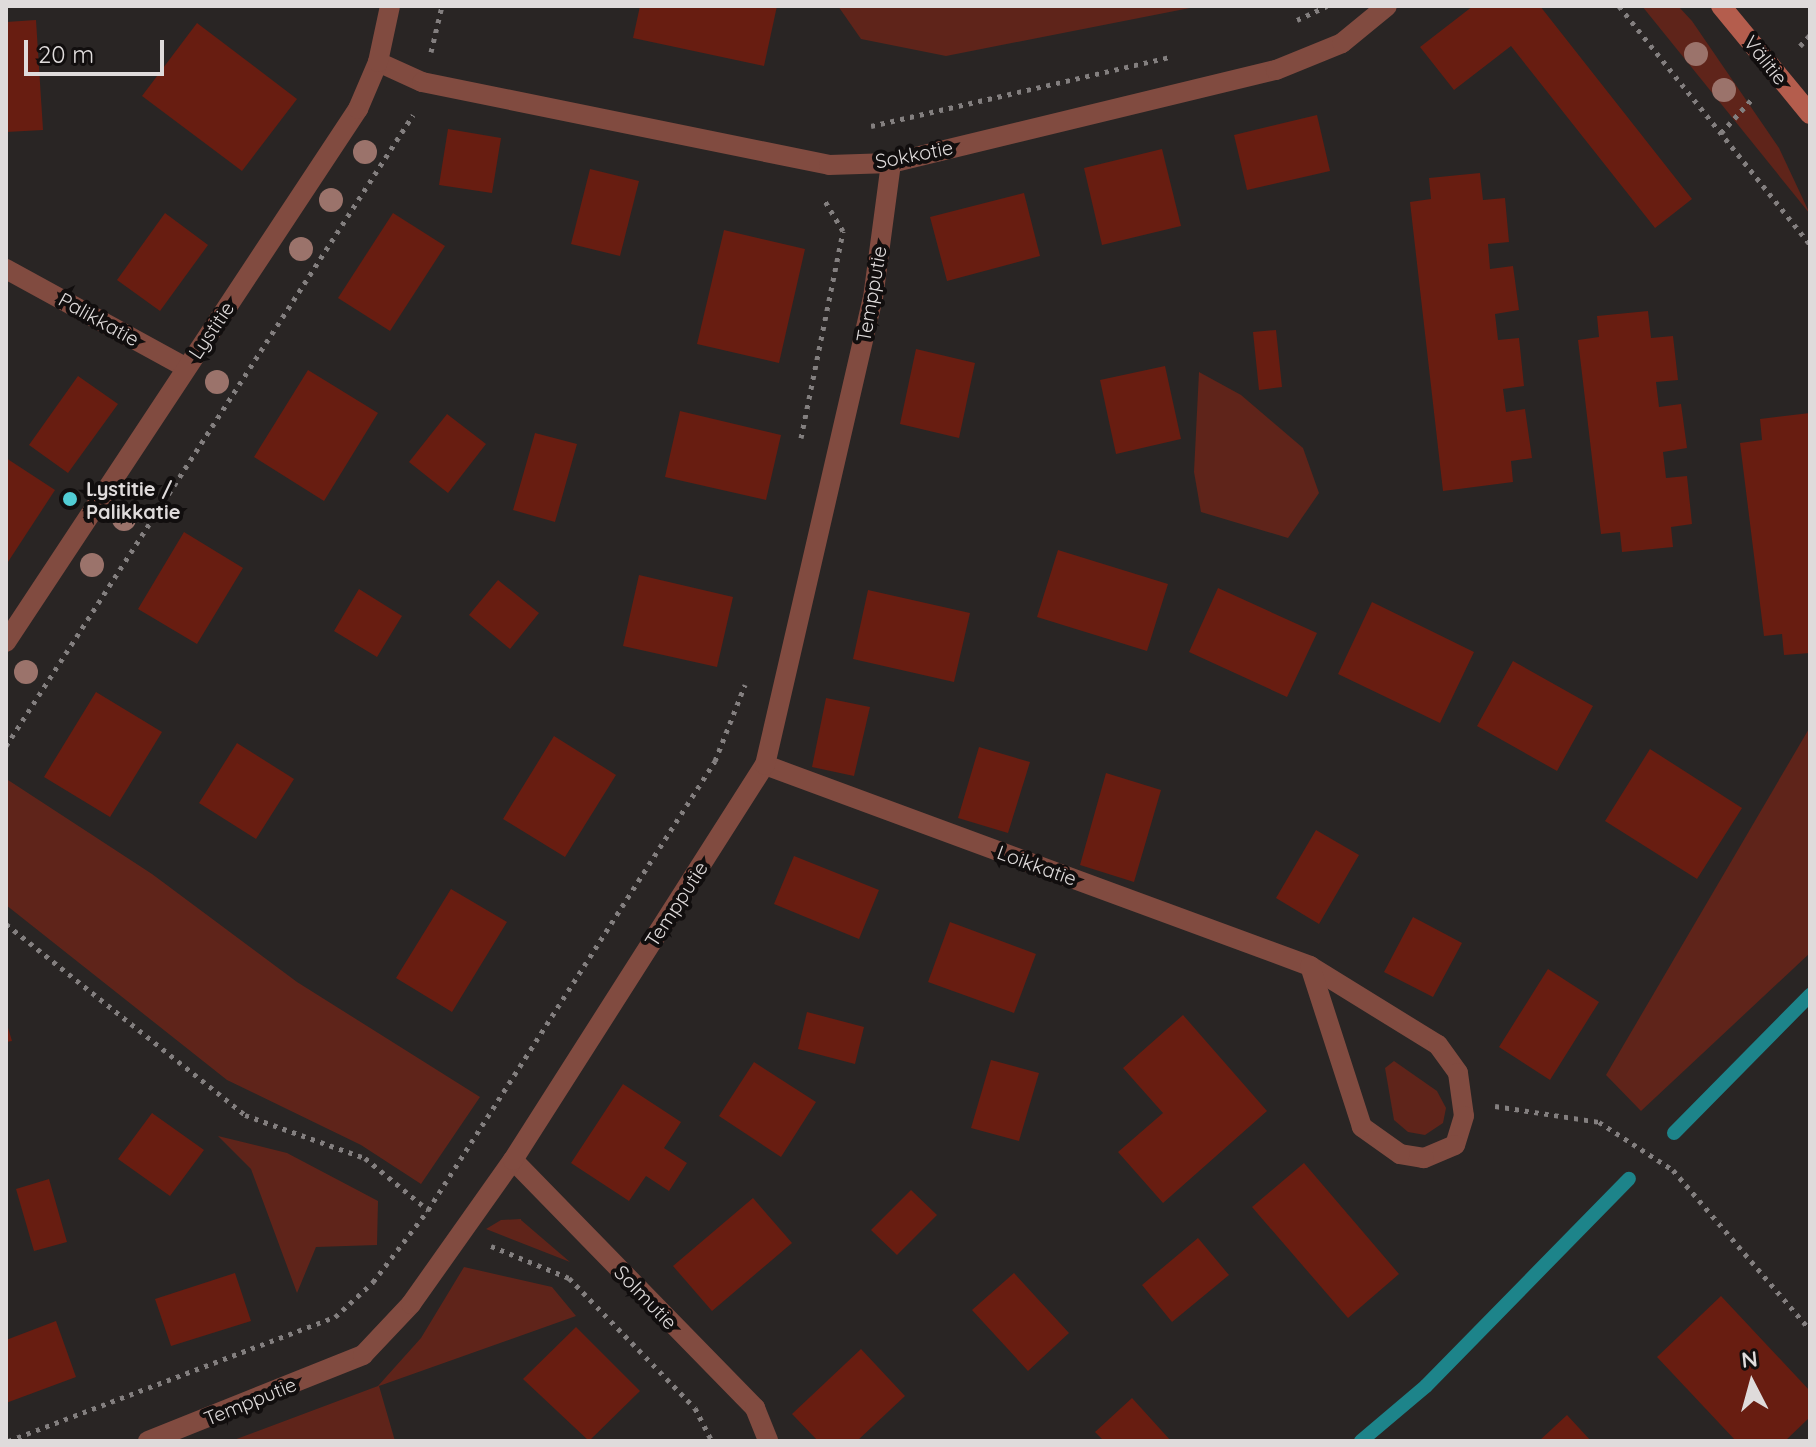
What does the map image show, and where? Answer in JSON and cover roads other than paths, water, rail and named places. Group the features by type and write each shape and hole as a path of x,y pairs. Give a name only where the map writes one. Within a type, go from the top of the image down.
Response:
{"main road":[{"name":"Välitie","path":"1721,6 1810,114"}],"street":[{"name":"Lystitie","path":"6,642 358,109 378,62 390,6"},
{"name":"Sokkotie","path":"378,62 422,82 829,165 891,163 1276,70 1342,43 1387,6"},
{"name":"Tempputie","path":"148,1441 363,1355 411,1304 513,1160 765,765 873,298 891,163"},
{"name":"Palikkatie","path":"8,271 185,367"},
{"name":"Loikkatie","path":"765,765 1310,966 1438,1045 1458,1073 1464,1116 1455,1145 1424,1158 1400,1154 1362,1127 1310,966"},
{"name":"Solmutie","path":"513,1160 755,1408 768,1441"}],"waterway":[{"path":"1674,1133 1810,995"},
{"path":"1361,1441 1426,1386 1629,1179"}],"place":[{"name":"Lystitie / Palikkatie","path":"70,499"}]}
